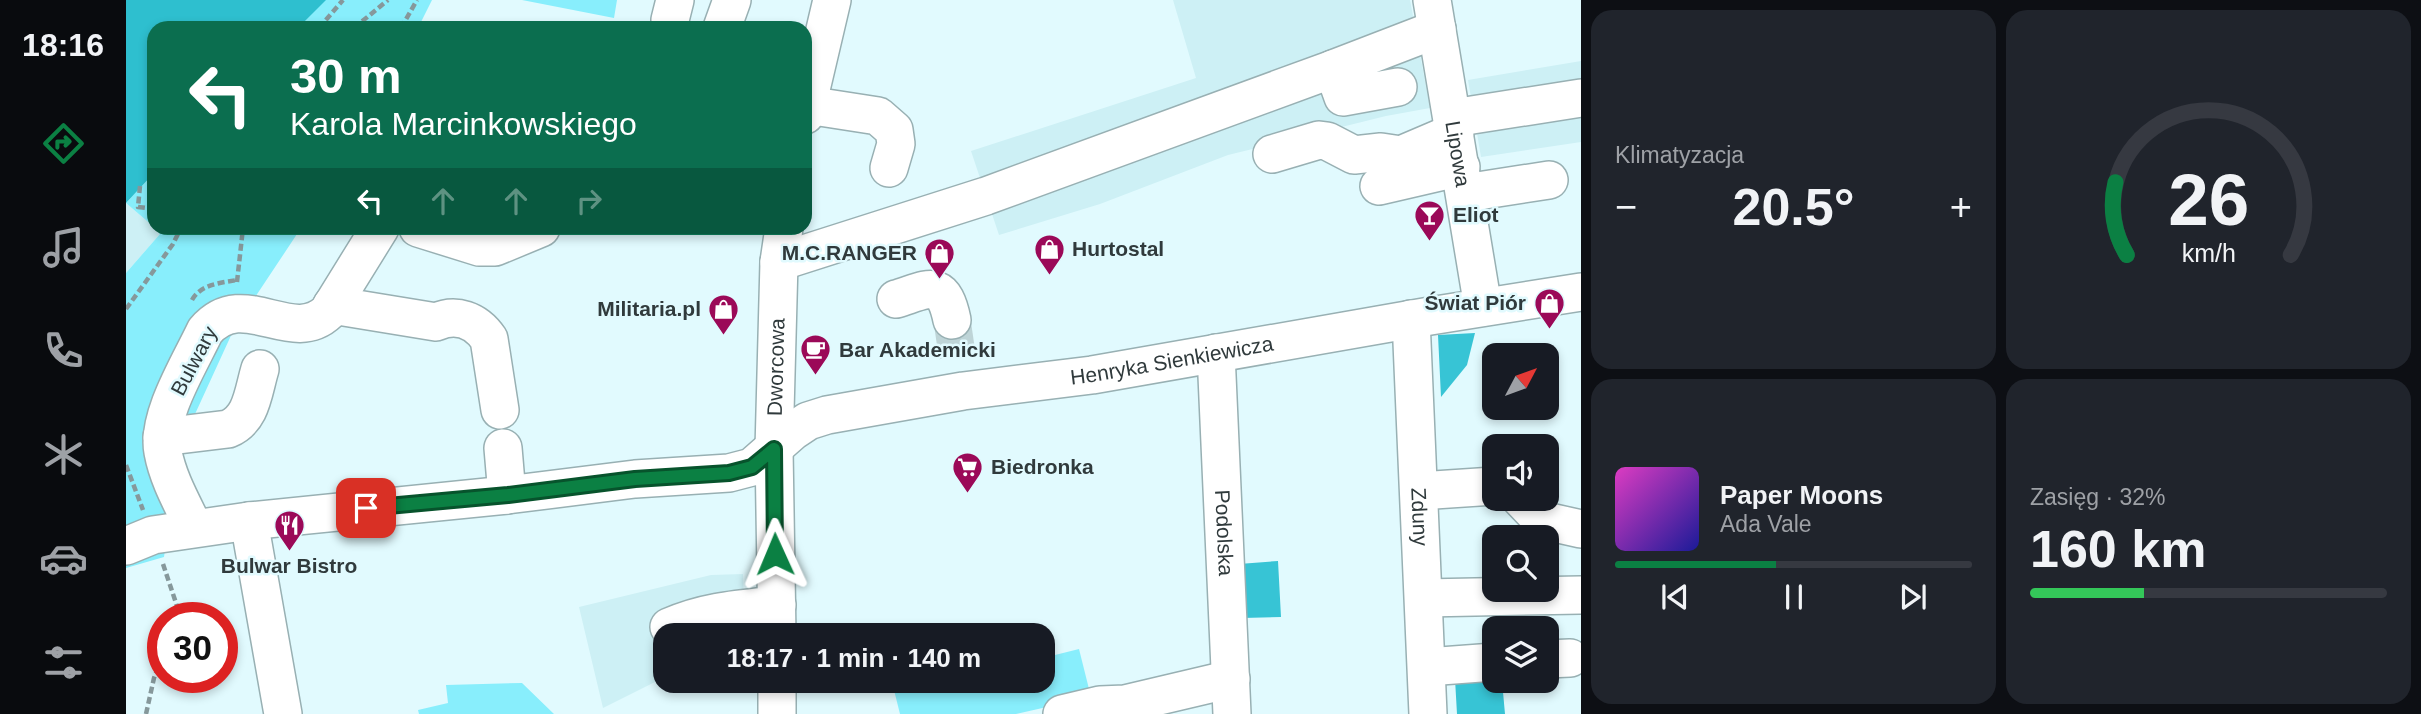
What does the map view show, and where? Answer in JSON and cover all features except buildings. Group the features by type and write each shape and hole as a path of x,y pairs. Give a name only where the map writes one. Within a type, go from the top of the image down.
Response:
{"street":[{"path":"724,21 732,0"},
{"path":"812,77 832,0"},
{"path":"781,245 986,196 1333,69 1435,14"},
{"name":"Lipowa","path":"1435,14 1483,307"},
{"path":"1333,69 1343,97 1398,87"},
{"path":"812,97 878,116 894,130 896,144 889,168"},
{"path":"1272,154 1320,140 1354,155 1381,152 1401,155 1438,137 1454,125 1581,98"},
{"path":"1379,186 1463,180 1549,180"},
{"name":"Bulwary","path":"194,528 167,468 162,437 172,403 205,331 214,321 232,313 303,324 319,321 376,235"},
{"path":"440,235 479,247 495,247 524,235"},
{"name":"Dworcowa","path":"777,620 774,449 781,245"},
{"path":"896,299 932,289 942,292 948,302 952,320"},
{"name":"Henryka Sienkiewicza","path":"139,540 194,528 248,521 508,495 635,479 729,473 752,467 793,430 808,421 961,379 1092,375 1581,292"},
{"path":"332,305 436,322 450,316 465,320 482,330 489,339 500,410"},
{"name":"Zduny","path":"1411,319 1428,714"},
{"name":"Podolska","path":"1216,354 1232,696"},
{"path":"162,437 236,426 246,416 260,369"},
{"path":"503,448 508,495"},
{"path":"1419,491 1482,487"},
{"path":"1532,511 1541,520 1581,528"},
{"path":"248,521 283,714"},
{"path":"1424,598 1581,595"},
{"path":"679,623 719,611 777,620"},
{"path":"1427,667 1482,663"},
{"path":"777,693 778,714"},
{"path":"1062,714 1100,705 1232,696"}],"path":[{"path":"325,21 343,0"},
{"path":"362,21 388,0"},
{"path":"405,21 418,0"},
{"path":"140,186 138,207 147,208"},
{"path":"126,309 178,235"},
{"path":"232,313 242,235"},
{"path":"126,465 139,540 173,602"},
{"path":"146,714 151,693"}],"shaded area":[{"path":"126,0 326,0 305,21 147,21 147,180 126,203"},
{"path":"325,0 432,0 422,21 305,21"},
{"path":"522,0 617,0 614,18"},
{"path":"1173,0 1410,0 1430,108 1386,116 1228,155 1100,204 999,235 971,151 1196,78"},
{"path":"1581,61 1581,142 1481,157 1468,80"},
{"path":"147,180 147,221 126,203"},
{"path":"126,203 147,221 147,235 159,235 126,273"},
{"path":"159,235 296,235 234,329 179,449 164,557 126,568 126,273"},
{"path":"1475,333 1467,365 1441,397 1438,335"},
{"path":"1278,561 1281,617 1242,618 1239,564"},
{"path":"743,574 745,623 653,623 653,683 603,708 579,607 711,575"},
{"path":"1079,649 1091,697 1016,714 900,714 895,693 1055,693 1055,655"},
{"path":"1482,676 1482,693 1503,693 1505,714 1457,714 1455,679"},
{"path":"522,683 554,714 419,714 418,710 448,703 446,685"}],"tunnel":[{"path":"952,320 959,368"}],"place":[{"name":"Eliot","path":"1430,242"},
{"name":"Hurtostal","path":"1049,276"},
{"name":"M.C.RANGER","path":"940,280"},
{"name":"Świat Piór","path":"1549,330"},
{"name":"Militaria.pl","path":"724,336"},
{"name":"Bar Akademicki","path":"816,377"},
{"name":"Biedronka","path":"968,494"},
{"name":"Bulwar Bistro","path":"289,553"}],"route":[{"path":"366,508 508,495 635,479 729,473 752,467 774,449 775,554"}]}
